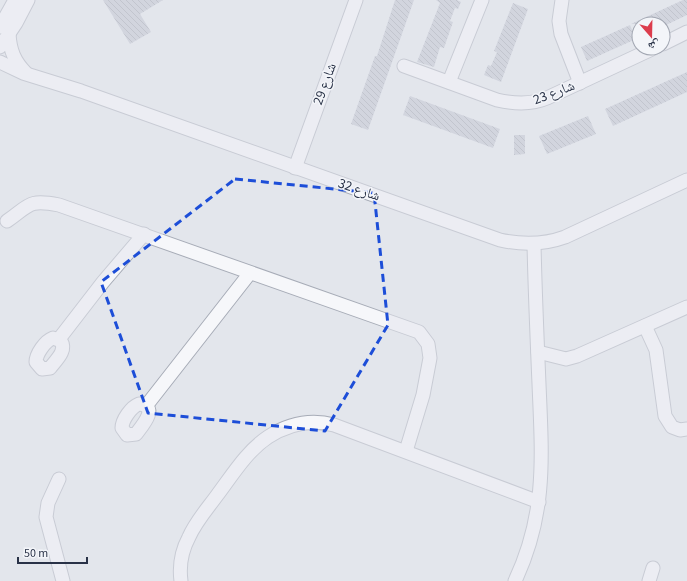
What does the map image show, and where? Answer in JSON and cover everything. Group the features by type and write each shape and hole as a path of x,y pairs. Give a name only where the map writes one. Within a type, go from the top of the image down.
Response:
{"street":[{"path":"0,11 6,0"},
{"path":"0,47 15,0"},
{"path":"5,30 28,0"},
{"name":"شارع 29","path":"295,168 356,0"},
{"path":"450,82 482,0"},
{"path":"562,0 559,21 561,34 580,83"},
{"path":"5,30 14,58 29,75"},
{"path":"671,40 687,32"},
{"name":"شارع 23","path":"404,66 497,100 521,104 539,102 637,56"},
{"name":"شارع 32","path":"0,62 17,71 81,91 500,240 534,244 565,237 687,180"},
{"path":"0,69 29,75"},
{"path":"3,226 22,208 32,203 52,203 144,234 401,327 419,332 426,340 430,353 423,395 406,451"},
{"path":"103,282 131,230"},
{"path":"59,339 103,282 144,234"},
{"path":"515,581 533,534 540,496 542,459 534,244"},
{"path":"146,406 211,321 244,271"},
{"path":"538,358 566,359 584,353 687,307"},
{"path":"646,326 656,350 666,420 676,429 687,430"},
{"path":"181,581 182,555 194,528 245,457 258,444 277,432 302,423 326,423 490,482 540,496"},
{"path":"59,480 48,503 46,517 63,581"},
{"path":"649,581 653,568"}],"highlighted area":[{"path":"235,179 374,193 388,325 325,431 148,413 101,282"}],"building":[{"path":"103,0 163,0 140,14 151,32 130,44"},
{"path":"395,0 414,0 368,130 351,124 375,56 377,56"},
{"path":"436,0 457,0 461,2 458,9 455,8 450,21 453,22 444,48 440,47 434,67 417,62 440,3"},
{"path":"683,0 687,0 687,15 671,23 671,16 648,16"},
{"path":"513,3 528,9 501,82 484,75 488,65 491,66 497,52 494,51"},
{"path":"630,25 631,27 631,41 587,61 581,47"},
{"path":"687,72 687,92 613,126 605,109"},
{"path":"410,96 500,129 493,148 403,115"},
{"path":"588,116 596,134 547,154 539,136"},
{"path":"514,135 525,135 525,154 514,155"}]}
